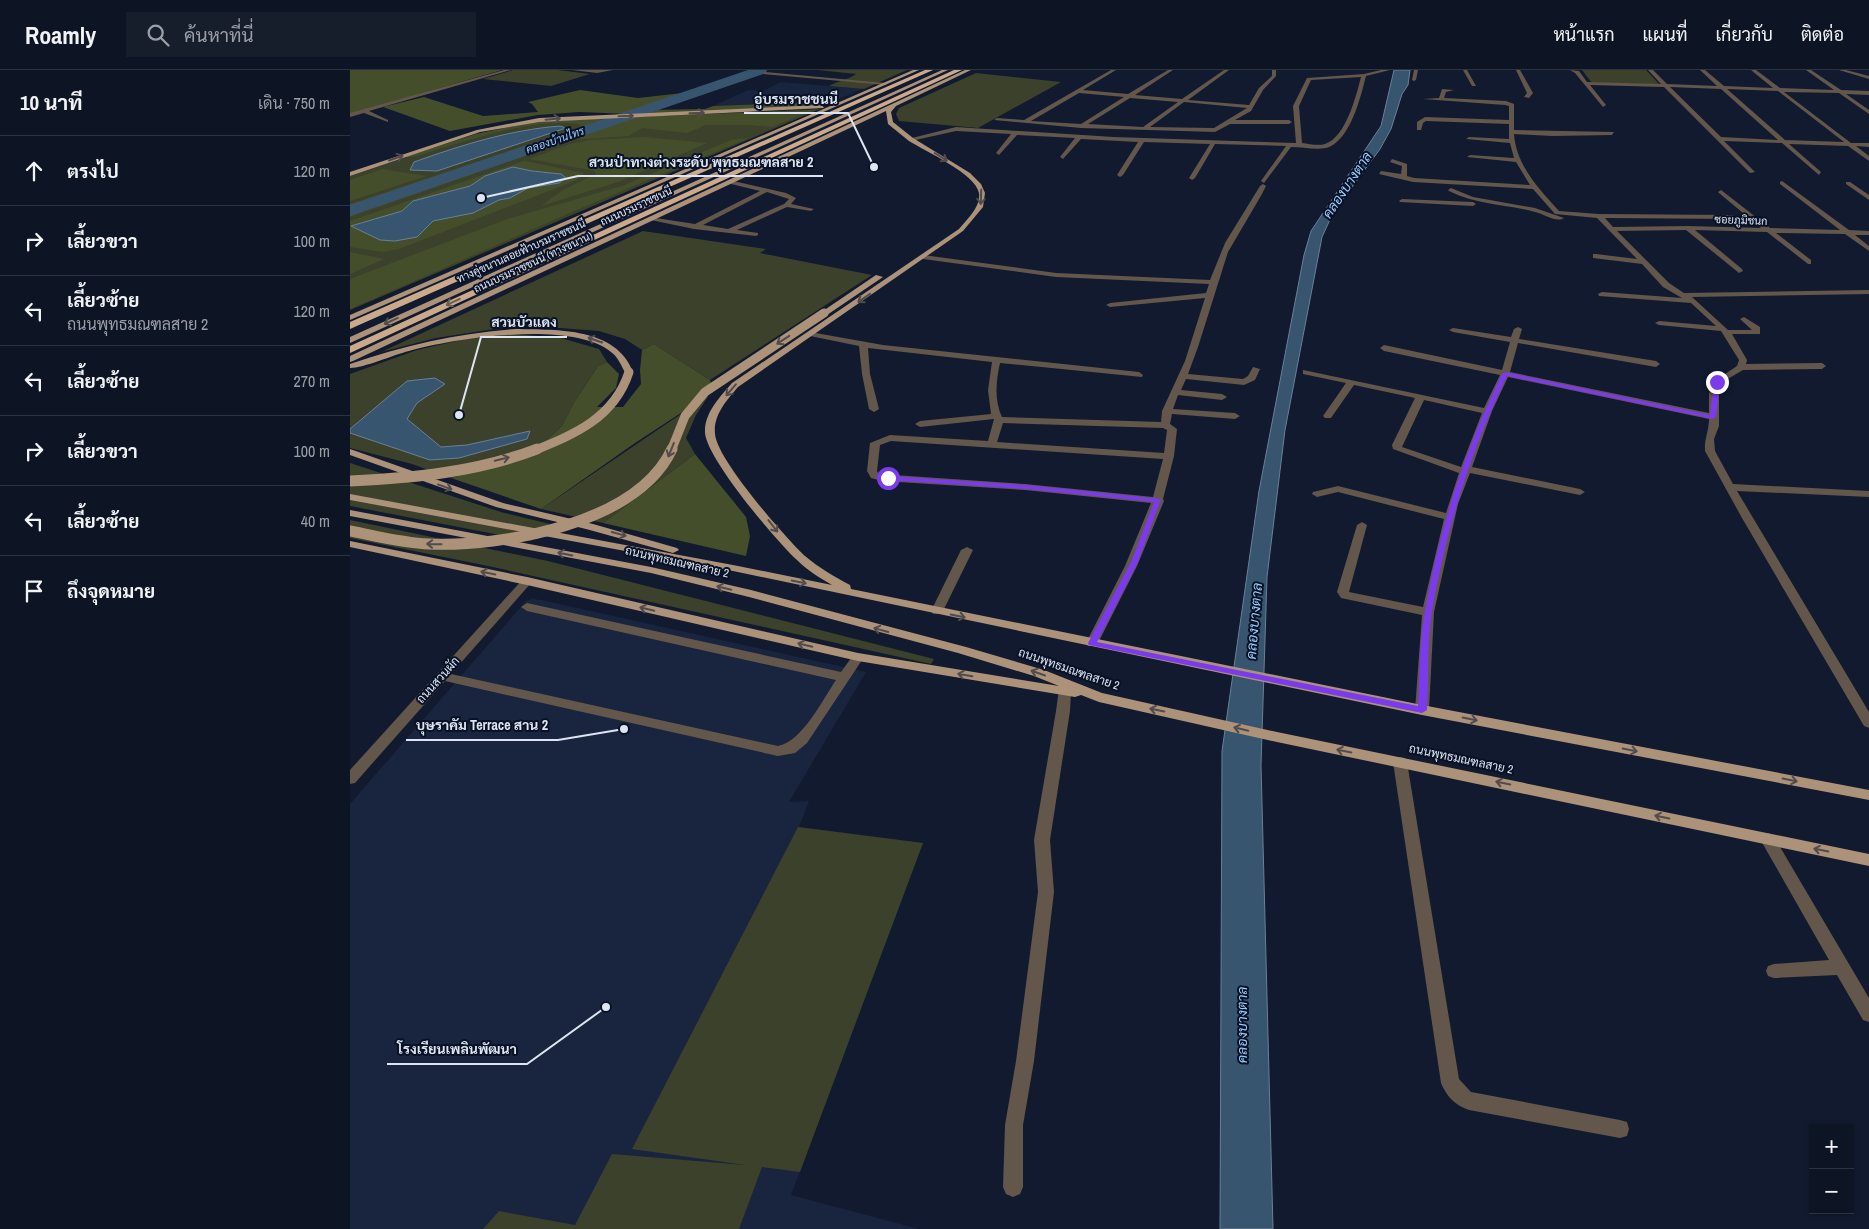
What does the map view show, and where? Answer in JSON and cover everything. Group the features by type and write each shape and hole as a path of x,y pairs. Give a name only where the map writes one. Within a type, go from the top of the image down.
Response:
{"highway":[{"name":"ถนนบรมราชชนนี","path":"350,326 919,72 929,70"},
{"name":"ถนนบรมราชชนนี","path":"350,350 947,73 961,70"}],"main road":[{"name":"ทางคู่ขนานลอยฟ้าบรมราชชนนี","path":"350,332 936,70"},
{"name":"ถนนบรมราชชนนี (ทางขนาน)","path":"350,359 968,70"},
{"name":"ถนนบรมราชชนนี (ทางขนาน)","path":"350,318 885,84 919,72"},
{"name":"ทางคู่ขนานลอยฟ้าบรมราชชนนี","path":"350,340 947,73"},
{"path":"350,174 479,131 539,120 814,108 842,103"},
{"path":"859,595 829,579 809,564 779,535 717,454 710,437 710,424 716,409 735,385 962,230 980,207 981,188 968,174 894,128 888,119 888,112 895,104"},
{"path":"350,531 428,544 473,543 527,535 590,516 641,488 658,472 666,462 685,417 693,404 705,392 930,244 962,230"},
{"path":"350,367 411,348 453,339 495,333 537,331 583,336 602,342 626,360 629,372 624,387 613,404 579,429 550,444 501,460 427,476 350,481"},
{"path":"350,452 500,505 621,534 733,568"},
{"name":"ถนนพุทธมณฑลสาย 2","path":"350,497 733,568 1422,710 1869,795"},
{"name":"ถนนพุทธมณฑลสาย 2","path":"350,513 642,568 742,592 971,653 1039,673 1099,697 1277,737 1869,860"},
{"path":"350,544 526,581 858,657 1099,697"}],"street":[{"path":"350,115 509,70"},
{"path":"574,70 597,72 610,70"},
{"path":"1025,122 1114,70"},
{"path":"1081,126 1171,70"},
{"path":"1143,129 1227,70"},
{"path":"997,120 1143,129 1217,129 1250,108 1261,89 1274,76 1274,70"},
{"path":"1312,70 1314,76"},
{"path":"1299,146 1296,106 1309,79 1364,75 1388,70"},
{"path":"1414,80 1416,70"},
{"path":"1465,70 1474,85"},
{"path":"1518,70 1528,87 1530,93 1527,97"},
{"path":"1650,70 1752,172"},
{"path":"1702,70 1819,172"},
{"path":"1754,70 1869,159"},
{"path":"1808,70 1869,112"},
{"path":"1841,70 1869,78"},
{"path":"1576,71 1604,105"},
{"path":"765,73 885,84"},
{"path":"911,139 956,130 1142,140 1325,146 1332,142 1349,122 1364,75"},
{"path":"1587,84 1869,93"},
{"path":"1441,100 1441,94 1444,90 1451,90"},
{"path":"1076,91 1250,108"},
{"path":"1426,98 1508,103 1512,105 1512,141 1519,160 1534,187 1559,214 1601,218 1666,285 1693,301 1726,331 1742,355 1741,366"},
{"path":"1250,108 1254,122"},
{"path":"364,111 386,120"},
{"path":"1419,129 1420,122 1425,119 1566,134 1612,133"},
{"path":"1228,122 1288,122"},
{"path":"999,153 1015,133"},
{"path":"1063,157 1079,137"},
{"path":"1469,139 1512,141"},
{"path":"1718,139 1869,145"},
{"path":"1120,175 1142,140"},
{"path":"1192,178 1214,143"},
{"path":"1165,425 1167,411 1197,339 1213,282 1230,240 1256,202 1263,183 1289,146"},
{"path":"1470,157 1519,160"},
{"path":"1392,161 1405,165 1404,176"},
{"path":"1382,173 1404,176 1413,180 1534,187"},
{"path":"729,182 793,197 786,205 729,231"},
{"path":"1782,183 1869,249"},
{"path":"1848,183 1869,198"},
{"path":"694,227 766,190"},
{"path":"1451,190 1469,198 1498,206"},
{"path":"1721,192 1808,262"},
{"path":"1402,201 1532,209 1558,218 1733,217"},
{"path":"786,205 811,209"},
{"path":"649,219 694,227 756,234"},
{"path":"1688,228 1739,271"},
{"name":"ซอยภูมิชนก","path":"1613,229 1688,228 1869,233"},
{"path":"923,256 1056,275 1213,282"},
{"path":"1596,256 1646,263"},
{"path":"1637,288 1681,294 1869,292"},
{"path":"1602,294 1693,301"},
{"path":"1110,305 1210,295"},
{"path":"1659,323 1726,331 1757,332 1757,329 1744,319"},
{"path":"1422,710 1428,612 1449,517 1487,411 1505,374 1518,329"},
{"path":"1453,330 1656,364"},
{"path":"810,334 863,344 1139,375"},
{"path":"863,344 866,374 874,409"},
{"path":"1384,348 1713,417"},
{"path":"992,444 998,418 992,377 997,359"},
{"path":"1822,366 1741,366 1717,382 1713,417 1714,426 1709,439 1710,451 1729,487 1869,723"},
{"path":"1183,376 1244,382 1252,378 1256,369"},
{"path":"1306,372 1487,411"},
{"path":"1328,416 1350,382"},
{"path":"1175,392 1222,397"},
{"path":"1420,398 1397,445 1398,449 1466,470 1580,492"},
{"path":"1167,411 1235,416"},
{"path":"920,424 998,418 1165,425 1172,429 1169,456 1158,501 1134,562 1092,643"},
{"path":"1158,501 1025,487 882,478 875,476 872,471 875,443 882,439 890,438 1169,456"},
{"path":"1729,487 1869,494"},
{"path":"1317,494 1338,489 1449,517"},
{"path":"1362,525 1343,592 1345,595 1428,612"},
{"path":"937,611 967,550"},
{"name":"ถนนสวนผัก","path":"350,779 526,581"},
{"path":"527,607 844,677"},
{"path":"442,676 778,751 790,749 802,740 858,657"},
{"path":"1012,1187 1014,1125 1025,1062 1046,892 1042,840 1063,711 1064,692"},
{"path":"1400,762 1450,1083 1461,1097 1469,1101 1620,1129"},
{"path":"1768,839 1869,1014"},
{"path":"1774,971 1843,967"}],"shaded area":[{"path":"780,82 863,89 834,101 713,106 748,90 764,91"},
{"path":"532,599 866,672 789,802 809,801 799,827 923,843 791,1195 919,1229 350,1229 350,804 526,601"}],"green space":[{"path":"350,70 502,70 350,114"},
{"path":"513,70 558,70 590,74 551,86 483,79"},
{"path":"818,70 907,70 864,89 829,86 856,74"},
{"path":"1582,70 1646,70 1660,85 1592,83"},
{"path":"976,73 1061,82 978,128 899,121 896,114 899,108"},
{"path":"580,90 638,98 692,92 629,114 579,112 538,115 450,131 383,107 424,97 483,116 538,112 528,102"},
{"path":"834,101 827,104 797,108 645,114 649,110 705,109 713,106"},
{"path":"820,109 350,310 350,176 476,134 535,122"},
{"path":"814,110 772,127 706,125 687,133 642,128 629,136 571,140 350,217 350,215 635,117"},
{"path":"600,118 600,122 587,128 350,208 350,204 581,127 578,124 562,123 529,126 444,147 422,155 405,157 476,134 535,122"},
{"path":"645,137 707,143 618,182 541,206 563,190 596,174 595,171 529,159 570,144 590,140"},
{"path":"749,138 586,206 350,309 350,279 507,219 622,186 731,140"},
{"path":"525,161 584,173 579,179 399,249 382,252 350,247 350,221","holes":["513,167 532,171 559,183 528,188 510,198 499,200 473,213 433,221 416,237 352,227 402,211 413,201 470,186 485,176"]},
{"path":"382,169 427,176 350,201 350,180"},
{"path":"643,231 766,249 760,253 872,275 710,380 654,344 642,350 625,339 599,331 520,325 436,338 381,352"},
{"path":"350,252 384,259 350,274"},
{"path":"515,334 561,338 599,349 607,362 598,366 573,404 562,426 528,456 451,478 412,464 350,448 350,374 417,350 465,339"},
{"path":"654,344 710,380 713,392 635,443 541,509 451,478 528,456 562,426 573,404 598,366 607,362 619,374 616,388 597,407 623,407 641,384 642,350"},
{"path":"709,395 696,415 686,438 695,454 603,523 541,509"},
{"path":"695,454 746,517 750,536 746,556 603,523"},
{"path":"350,463 501,512 550,524 531,541 350,506"},
{"path":"350,520 548,561 934,659 931,664 488,566 350,538"},
{"path":"798,827 923,843 800,1172 762,1167 739,1229 483,1229 499,1211 575,1225 612,1154 745,1165 632,1149"}],"water":[{"name":"คลองบางตาล","path":"1394,70 1410,70 1408,85 1402,94 1391,129 1380,149 1333,213 1322,237 1285,430 1267,577 1261,765 1273,1229 1220,1229 1222,751 1259,491 1304,255 1311,231 1381,126"},
{"path":"560,126 566,128 437,171 410,170 414,162 468,144 522,131"},
{"path":"513,167 561,174 566,178 559,183 528,188 510,198 499,200 473,213 433,221 417,237 395,241 380,240 351,226 402,211 413,201 470,186 485,176"},
{"path":"435,378 445,384 417,403 407,419 441,447 467,445 530,431 527,439 459,458 430,460 350,433 350,429 407,381"}],"waterway":[{"name":"คลองบ้านไทร","path":"350,211 761,70"}],"place":[{"name":"อู่บรมราชชนนี","path":"874,167"},
{"name":"สวนป่าทางต่างระดับ พุทธมณฑลสาย 2","path":"481,198"},
{"name":"สวนบัวแดง","path":"459,415"},
{"name":"บุษราคัม Terrace สาน 2","path":"624,729"},
{"name":"โรงเรียนเพลินพัฒนา","path":"606,1007"}],"route":[{"path":"888,478 1025,487 1158,501 1134,562 1092,643 1422,710 1428,612 1453,504 1487,411 1505,374 1713,417 1714,394 1717,382"}]}
